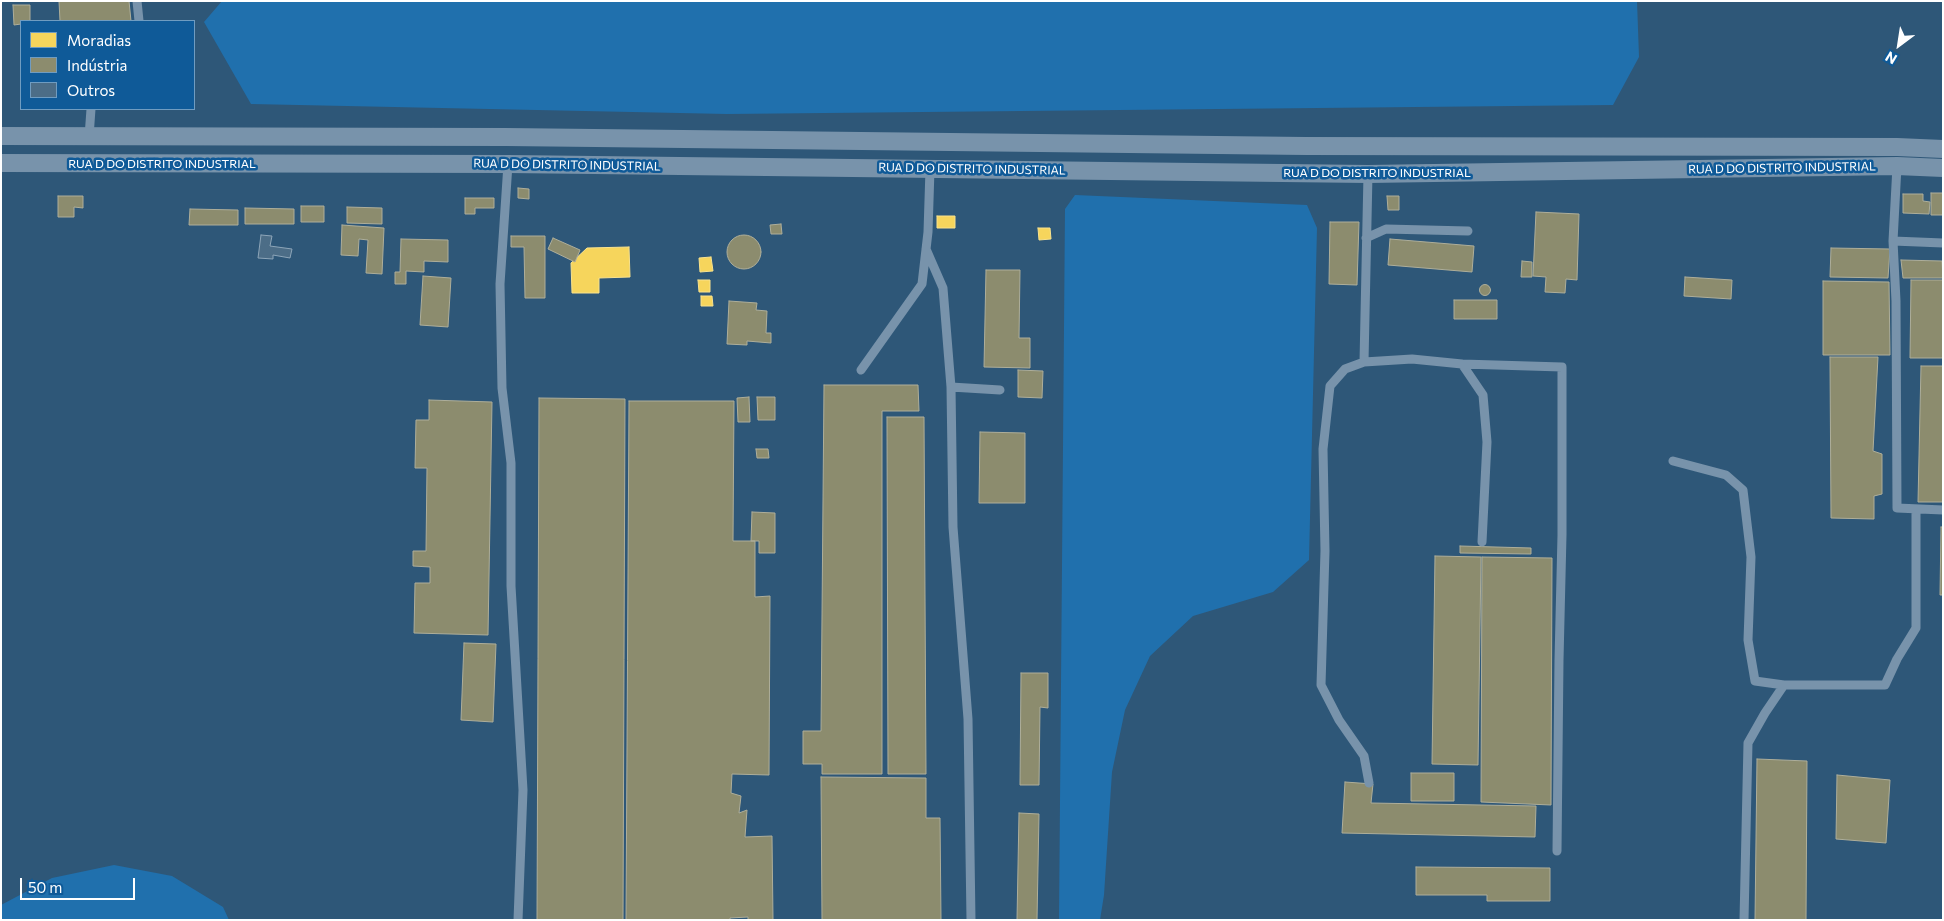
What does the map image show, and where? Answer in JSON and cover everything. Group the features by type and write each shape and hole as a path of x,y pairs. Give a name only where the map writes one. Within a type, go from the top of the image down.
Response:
{"street":[{"name":"RUA D DO DISTRITO INDUSTRIAL","path":"1,136 506,138 1306,146 1897,147 1943,149"},
{"path":"506,138 508,164"},
{"path":"1897,147 1897,166"},
{"name":"RUA D DO DISTRITO INDUSTRIAL","path":"1,163 508,164 1368,174 1897,166 1943,168"}],"lane":[{"path":"137,1 139,20"},
{"path":"89,137 91,110"},
{"path":"508,164 500,284 502,388 511,463 511,586 523,790 518,920"},
{"path":"1897,166 1893,240 1896,301 1897,508 1943,510"},
{"path":"861,370 922,284 926,249 930,168"},
{"path":"1364,362 1368,174"},
{"path":"1366,238 1386,229 1468,231"},
{"path":"1893,240 1943,243"},
{"path":"926,249 943,288 951,387 953,527 968,718 971,920"},
{"path":"1369,783 1364,756 1339,720 1321,685 1325,551 1323,448 1330,386 1345,369 1364,362 1412,359 1462,364 1562,367 1562,535 1558,660 1557,851"},
{"path":"1462,364 1483,395 1487,442 1482,542"},
{"path":"951,387 1000,390"},
{"path":"1673,461 1726,475 1743,490 1751,557 1748,640 1755,681 1784,685 1885,685 1897,659 1916,628 1916,509"},
{"path":"1744,920 1748,743 1784,685"}],"shaded area":[{"path":"222,1 1637,1 1639,57 1613,105 727,114 251,104 204,22"},
{"path":"1075,195 1307,205 1317,228 1309,560 1273,592 1193,616 1150,656 1125,710 1112,772 1104,895 1100,920 1059,920 1065,209"},
{"path":"114,865 172,876 223,907 229,920 1,920 1,905 52,878"}],"building: Moradias":[{"path":"937,216 955,216 955,228 937,228"},
{"path":"1038,228 1050,228 1051,239 1039,240"},
{"path":"629,247 630,277 599,278 599,293 572,293 571,263 587,248"},
{"path":"711,257 713,271 700,272 699,258"},
{"path":"698,280 710,280 710,292 699,292"},
{"path":"701,296 712,296 713,306 701,306"}],"building: Indústria":[{"path":"59,1 129,1 131,20 60,20"},
{"path":"13,5 30,5 30,20 20,20 20,24 14,25"},
{"path":"518,188 529,189 529,199 518,198"},
{"path":"1931,193 1943,193 1943,215 1931,215"},
{"path":"1903,194 1923,194 1923,201 1930,202 1929,214 1903,213"},
{"path":"58,196 83,196 83,208 74,207 74,217 58,217"},
{"path":"1387,196 1399,196 1399,210 1388,210"},
{"path":"465,198 494,198 494,208 475,208 475,214 465,214"},
{"path":"301,206 324,206 324,222 301,222"},
{"path":"347,207 382,208 382,224 347,223"},
{"path":"245,208 294,209 294,224 245,224"},
{"path":"190,209 238,210 238,225 189,225"},
{"path":"1536,212 1579,214 1577,280 1566,279 1565,293 1545,292 1546,277 1533,276"},
{"path":"1330,222 1359,222 1357,285 1329,284"},
{"path":"781,224 782,234 771,234 770,225"},
{"path":"342,225 384,228 382,274 366,273 368,240 359,239 358,256 341,255"},
{"path":"744,235 756,240 761,252 756,264 744,269 732,264 727,252 732,240"},
{"path":"511,236 545,236 545,298 525,298 524,247 511,247"},
{"path":"553,238 580,250 575,262 548,249"},
{"path":"401,239 448,240 448,262 424,261 424,272 406,271 406,284 395,284 395,272 400,272"},
{"path":"1390,239 1474,246 1472,272 1388,265"},
{"path":"1831,248 1890,249 1888,278 1830,277"},
{"path":"1901,260 1942,261 1943,278 1903,278"},
{"path":"1522,261 1532,262 1532,277 1521,277"},
{"path":"986,270 1020,270 1019,338 1030,338 1030,368 984,367"},
{"path":"423,276 451,278 448,327 420,325"},
{"path":"1685,277 1732,280 1731,299 1684,296"},
{"path":"1911,280 1943,280 1943,358 1910,358"},
{"path":"1823,281 1889,282 1890,355 1823,355"},
{"path":"1485,284 1491,290 1485,296 1479,290"},
{"path":"1454,300 1497,300 1497,319 1454,319"},
{"path":"729,301 757,303 756,310 767,311 766,333 771,333 771,343 747,341 747,345 727,344"},
{"path":"1830,357 1878,357 1873,451 1882,454 1882,494 1874,496 1874,519 1831,518"},
{"path":"1921,366 1943,366 1943,502 1918,502"},
{"path":"1018,370 1043,371 1042,398 1018,397"},
{"path":"824,385 918,385 919,411 882,411 882,774 822,774 822,764 803,764 803,731 821,731"},
{"path":"749,397 750,422 738,422 737,398"},
{"path":"757,397 775,397 775,420 758,420"},
{"path":"539,398 625,399 623,920 537,920"},
{"path":"429,400 492,402 488,635 414,633 415,583 430,583 430,567 413,566 413,551 426,551 427,468 415,468 416,420 429,420"},
{"path":"629,401 734,401 733,541 755,541 755,597 770,596 769,775 732,774 731,793 741,796 739,813 747,810 745,837 772,836 773,920 748,920 748,917 730,918 730,920 626,920"},
{"path":"887,417 924,417 926,774 888,774"},
{"path":"980,432 1025,433 1025,503 979,503"},
{"path":"756,449 768,449 769,458 757,458"},
{"path":"752,512 775,513 775,553 759,553 759,541 751,541"},
{"path":"1941,527 1943,527 1943,595 1940,595"},
{"path":"1460,546 1531,548 1531,554 1460,553"},
{"path":"1435,556 1481,557 1478,765 1432,764"},
{"path":"1482,557 1552,558 1551,805 1481,802"},
{"path":"464,643 496,644 493,722 461,720"},
{"path":"1021,673 1048,673 1048,708 1040,707 1039,785 1020,785"},
{"path":"1757,759 1807,761 1806,920 1755,920"},
{"path":"1411,773 1454,773 1454,801 1411,801"},
{"path":"1837,775 1890,780 1886,843 1836,839"},
{"path":"821,777 926,778 926,818 940,818 941,920 822,920"},
{"path":"1345,782 1373,784 1371,803 1536,806 1535,837 1342,833"},
{"path":"1019,813 1039,814 1037,920 1017,920"},
{"path":"1416,867 1550,868 1550,901 1487,901 1487,895 1416,895"}],"building: Outros":[{"path":"261,235 272,236 270,246 292,249 290,258 273,255 273,259 258,258"}]}
